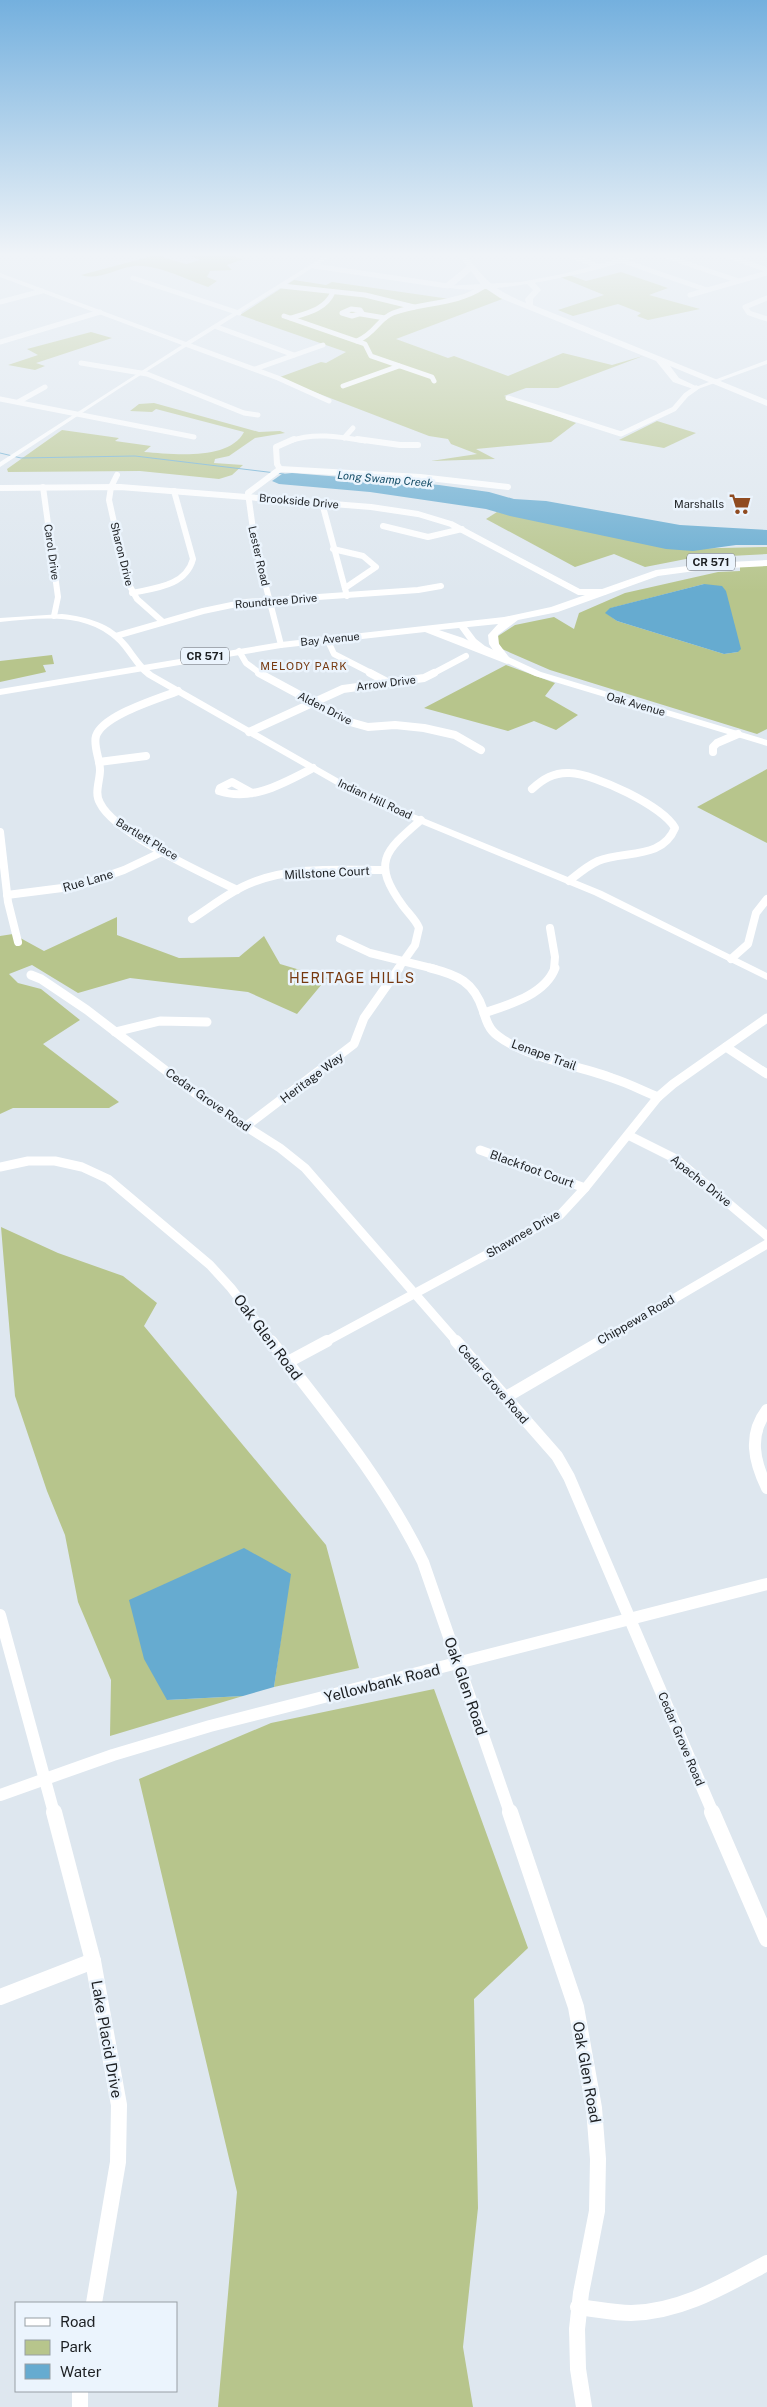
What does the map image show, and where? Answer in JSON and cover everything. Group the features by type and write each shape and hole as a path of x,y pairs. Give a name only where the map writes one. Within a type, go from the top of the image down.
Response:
{"main road":[{"path":"666,367 676,380 696,388"},
{"path":"674,367 716,380 767,403"},
{"path":"685,367 767,399"},
{"name":"Bay Avenue","path":"0,692 281,645 520,617 574,604 664,569 698,563 767,559"},
{"name":"Bay Avenue","path":"656,573 710,566 767,563"},
{"path":"507,661 494,644 493,635 500,627 520,617"},
{"path":"412,630 449,636 507,661"}],"street":[{"path":"107,367 142,373 244,413 258,415"},
{"path":"0,465 151,367"},
{"path":"250,367 329,401"},
{"path":"255,369 260,367"},
{"path":"343,386 395,367"},
{"path":"403,367 432,377 434,381"},
{"path":"508,398 621,434 674,409 686,394 696,388 752,368 767,373"},
{"path":"18,402 44,387"},
{"path":"0,399 194,437"},
{"path":"344,438 353,428"},
{"path":"277,472 276,447 287,440 303,436 322,435 402,446 418,445"},
{"path":"248,497 248,494 277,472 420,477 508,487"},
{"name":"Sharon Drive","path":"117,475 111,487 109,500 127,581 132,593 162,622"},
{"name":"Brookside Drive","path":"0,488 111,487 413,512 443,520 462,529 579,592"},
{"name":"Carol Drive","path":"43,488 58,597 54,616"},
{"path":"132,593 173,582 189,571 192,566 193,559 174,491"},
{"name":"Lester Road","path":"248,497 255,544 281,645"},
{"path":"322,503 347,596"},
{"path":"383,526 428,537 462,529"},
{"path":"333,549 364,557 373,562 376,567 345,588"},
{"name":"Roundtree Drive","path":"116,636 162,622 227,606 270,600 347,596 418,590 441,586"},
{"path":"574,604 580,597 579,592 605,591"},
{"name":"Indian Hill Road","path":"0,620 54,616 90,623 116,636 130,650 139,668 364,796 622,904 767,977"},
{"name":"Oak Avenue","path":"464,624 478,644 507,661 561,682 767,743"},
{"path":"327,639 334,654 389,683"},
{"name":"Alden Drive","path":"240,651 251,668 360,726 395,725 424,728 455,736 481,750"},
{"name":"Arrow Drive","path":"249,732 343,689 424,678 466,656"},
{"name":"Bartlett Place","path":"178,691 105,724 98,732 96,739 99,762 98,796 105,812 123,827 237,890"},
{"path":"713,752 713,747 717,743 738,734"},
{"path":"99,762 146,756"},
{"path":"252,793 284,782 313,768"},
{"path":"532,789 544,778 554,774 580,773 592,776 654,809 672,822 675,828 671,838 660,847 599,860 569,881"},
{"path":"384,870 386,858 392,846 421,820"},
{"path":"0,832 7,895 13,929 18,942"},
{"name":"Rue Lane","path":"7,895 78,886 124,870 164,851"},
{"name":"Millstone Court","path":"192,920 237,890 253,882 286,873 384,870"},
{"name":"Heritage Way","path":"245,1127 349,1050 358,1038 364,1018 415,945 419,935 418,926 390,890 385,879 384,870"},
{"path":"731,959 748,944 756,913 767,899"},
{"path":"484,1013 514,1003 550,978 555,970 555,957 550,928"},
{"name":"Lenape Trail","path":"340,939 360,950 451,976 468,983 478,995 493,1033 521,1049 613,1078 658,1097"},
{"name":"Cedar Grove Road","path":"30,975 41,979 115,1032 204,1100 280,1148 313,1176 556,1456 569,1477 767,1939"},
{"name":"Shawnee Drive","path":"286,1362 560,1215 658,1097 673,1084 767,1018"},
{"path":"115,1032 158,1020 207,1022"},
{"path":"726,1047 767,1074"},
{"name":"Apache Drive","path":"628,1135 676,1159 767,1236"},
{"name":"Blackfoot Court","path":"480,1150 507,1158 584,1188"},
{"name":"Oak Glen Road","path":"0,1166 39,1159 78,1164 108,1179 210,1265 231,1288 375,1477 396,1509 423,1562 576,2007 589,2064 597,2128 596,2213 578,2307 578,2379 584,2407"},
{"name":"Chippewa Road","path":"506,1398 767,1244"},
{"path":"767,1410 761,1416 752,1446 757,1468 767,1488"},
{"name":"Yellowbank Road","path":"0,1794 112,1755 210,1726 767,1584"},
{"path":"0,1615 46,1778"},
{"name":"Lake Placid Drive","path":"46,1778 93,1961 119,2105 118,2162 94,2302"},
{"path":"0,1996 93,1961"},
{"path":"578,2307 632,2313 669,2309 702,2298 767,2263"},
{"path":"80,2392 80,2407"}],"green space":[{"path":"21,367 42,367 35,370"},
{"path":"306,367 485,367 508,376 529,367 613,367 558,388 526,388 504,396 576,423 551,442 476,449 495,459 431,461 477,454 451,444 448,439 429,436 291,383 280,377"},
{"path":"154,403 259,432 280,431 285,433 255,438 229,456 215,459 214,463 243,465 232,475 219,479 140,471 8,472 7,469 62,430 119,438 115,441 151,446 144,452 170,454 213,452 226,448 237,441 244,432 156,409 152,412 130,411 139,404"},
{"path":"657,421 696,433 664,448 619,440"},
{"path":"497,512 678,549 767,547 767,554 691,558 645,567 614,554 575,567 486,519"},
{"path":"740,566 767,566 767,729 757,734 550,670 502,649 495,638 515,625 554,617 574,629 579,613 625,593 718,572 740,571","holes":["704,584 738,652 724,654 617,621 606,613 611,608"]},
{"path":"52,655 54,664 43,665 46,672 0,682 0,661"},
{"path":"506,665 555,683 545,696 578,715 556,730 534,721 508,731 424,708"},
{"path":"767,769 767,843 697,807"},
{"path":"117,917 117,935 179,958 239,957 264,936 280,964 327,978 297,1014 248,992 130,978 78,993 32,965 9,974 18,983 41,989 80,1020 43,1044 119,1102 109,1108 13,1108 0,1114 0,936 13,934 44,951"},
{"path":"1,1227 58,1253 123,1276 157,1303 144,1326 326,1545 359,1668 274,1687 290,1574 167,1700 243,1696 110,1736 111,1680 78,1602 65,1535 47,1491 15,1396"},
{"path":"434,1689 528,1948 474,1999 478,2208 463,2347 473,2407 218,2407 237,2192 139,1779 271,1723"}],"water":[{"path":"292,473 439,485 489,492 514,499 546,501 680,525 767,530 767,545 736,545 693,551 666,549 510,516 486,509 370,492 279,484 272,481 282,474"},
{"path":"704,584 722,586 726,591 741,649 738,652 724,654 617,621 605,613 610,608"},
{"path":"244,1548 291,1574 274,1687 243,1696 167,1700 144,1659 129,1600"}],"waterway":[{"name":"Long Swamp Creek","path":"0,453 21,458 135,456 284,474"}],"place":[{"name":"Marshalls","path":"740,504"}],"district":[{"name":"MELODY PARK","path":"304,666"},
{"name":"HERITAGE HILLS","path":"352,978"}]}
